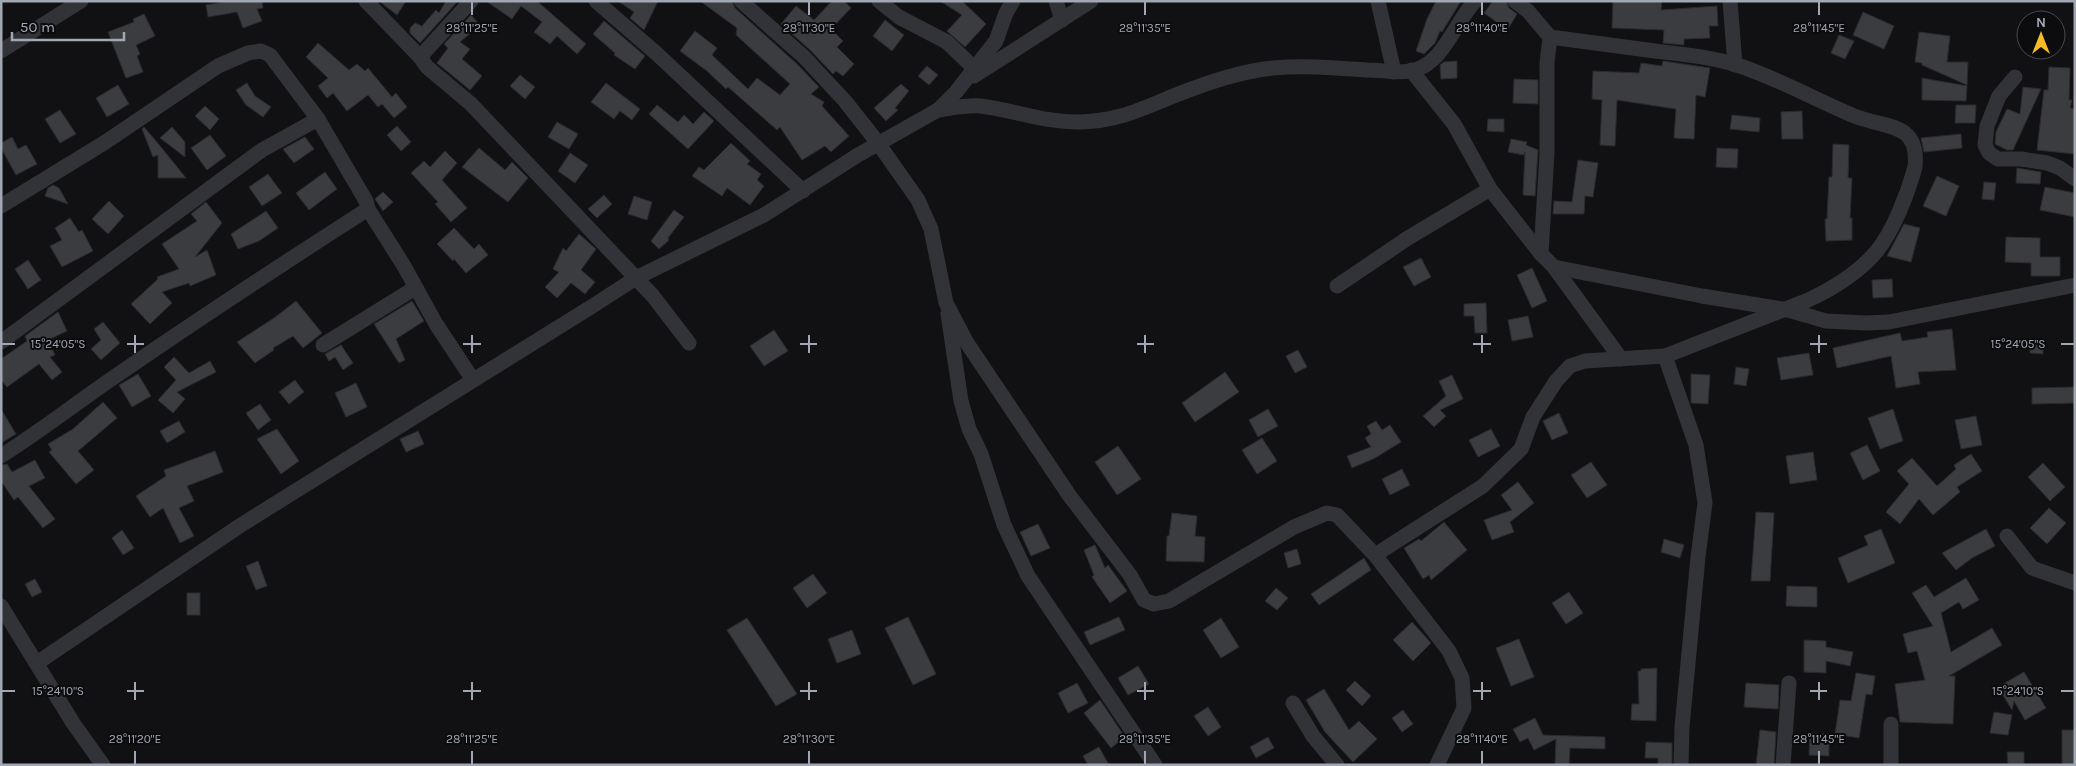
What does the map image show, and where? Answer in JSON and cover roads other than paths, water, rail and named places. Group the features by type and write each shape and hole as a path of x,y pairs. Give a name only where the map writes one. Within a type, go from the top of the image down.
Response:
{"street":[{"path":"1,51 81,1"},
{"path":"366,1 420,57 427,67 471,104 636,278 653,296 689,343"},
{"path":"420,57 471,1"},
{"path":"596,1 656,53 803,191"},
{"path":"741,1 804,57 845,101 878,143 918,200 930,229 946,303 961,402 969,430 981,454 1004,525 1028,576 1155,765"},
{"path":"880,1 899,17 947,42 974,68"},
{"path":"37,663 241,525 636,278 764,215 878,143 938,110 948,102 996,41 1006,13 1013,1"},
{"path":"1056,1 1062,20"},
{"path":"962,84 1091,1"},
{"path":"1378,1 1394,72"},
{"path":"938,110 980,106 1041,120 1094,122 1121,118 1216,81 1271,68 1352,69 1394,72 1411,70 1424,67 1433,60 1475,1"},
{"path":"1375,555 1483,486 1521,449 1533,417 1556,381 1570,366 1585,361 1665,356 1788,310 1817,296 1860,267 1876,251 1897,215 1913,175 1916,158 1912,140 1904,131 1856,117 1766,75 1735,65 1688,55 1550,37 1528,11 1515,1"},
{"path":"1730,1 1735,65"},
{"path":"1541,254 1547,153 1547,63 1550,37"},
{"path":"1,206 104,143 218,66 248,53 260,51 270,55 318,119 366,201 368,209 404,266 436,324 473,380"},
{"path":"1411,70 1454,124 1490,189 1541,254 1554,266 1621,359"},
{"path":"2015,77 1999,96 1987,126 1985,145 1990,153 1998,159 2021,159 2047,163 2060,168 2075,179"},
{"path":"1,342 262,150 318,119"},
{"path":"1337,286 1408,238 1490,189"},
{"path":"1,456 37,433 123,370 368,209"},
{"path":"1554,266 1702,296 1788,310 1826,320 1866,323 1889,322 2075,285"},
{"path":"323,345 415,288"},
{"path":"946,303 967,342 1031,439 1048,461 1069,495 1130,575 1144,600 1154,604 1170,601 1294,527 1327,513 1337,515 1345,521 1375,555 1450,651 1462,678 1464,708 1437,765"},
{"path":"1665,356 1696,445 1705,503 1698,557 1680,765"},
{"path":"2007,536 2032,568 2075,583"},
{"path":"1,606 73,723 104,765"},
{"path":"1783,765 1789,683"},
{"path":"1293,703 1314,736 1337,765"},
{"path":"1891,724 1891,765"}]}
